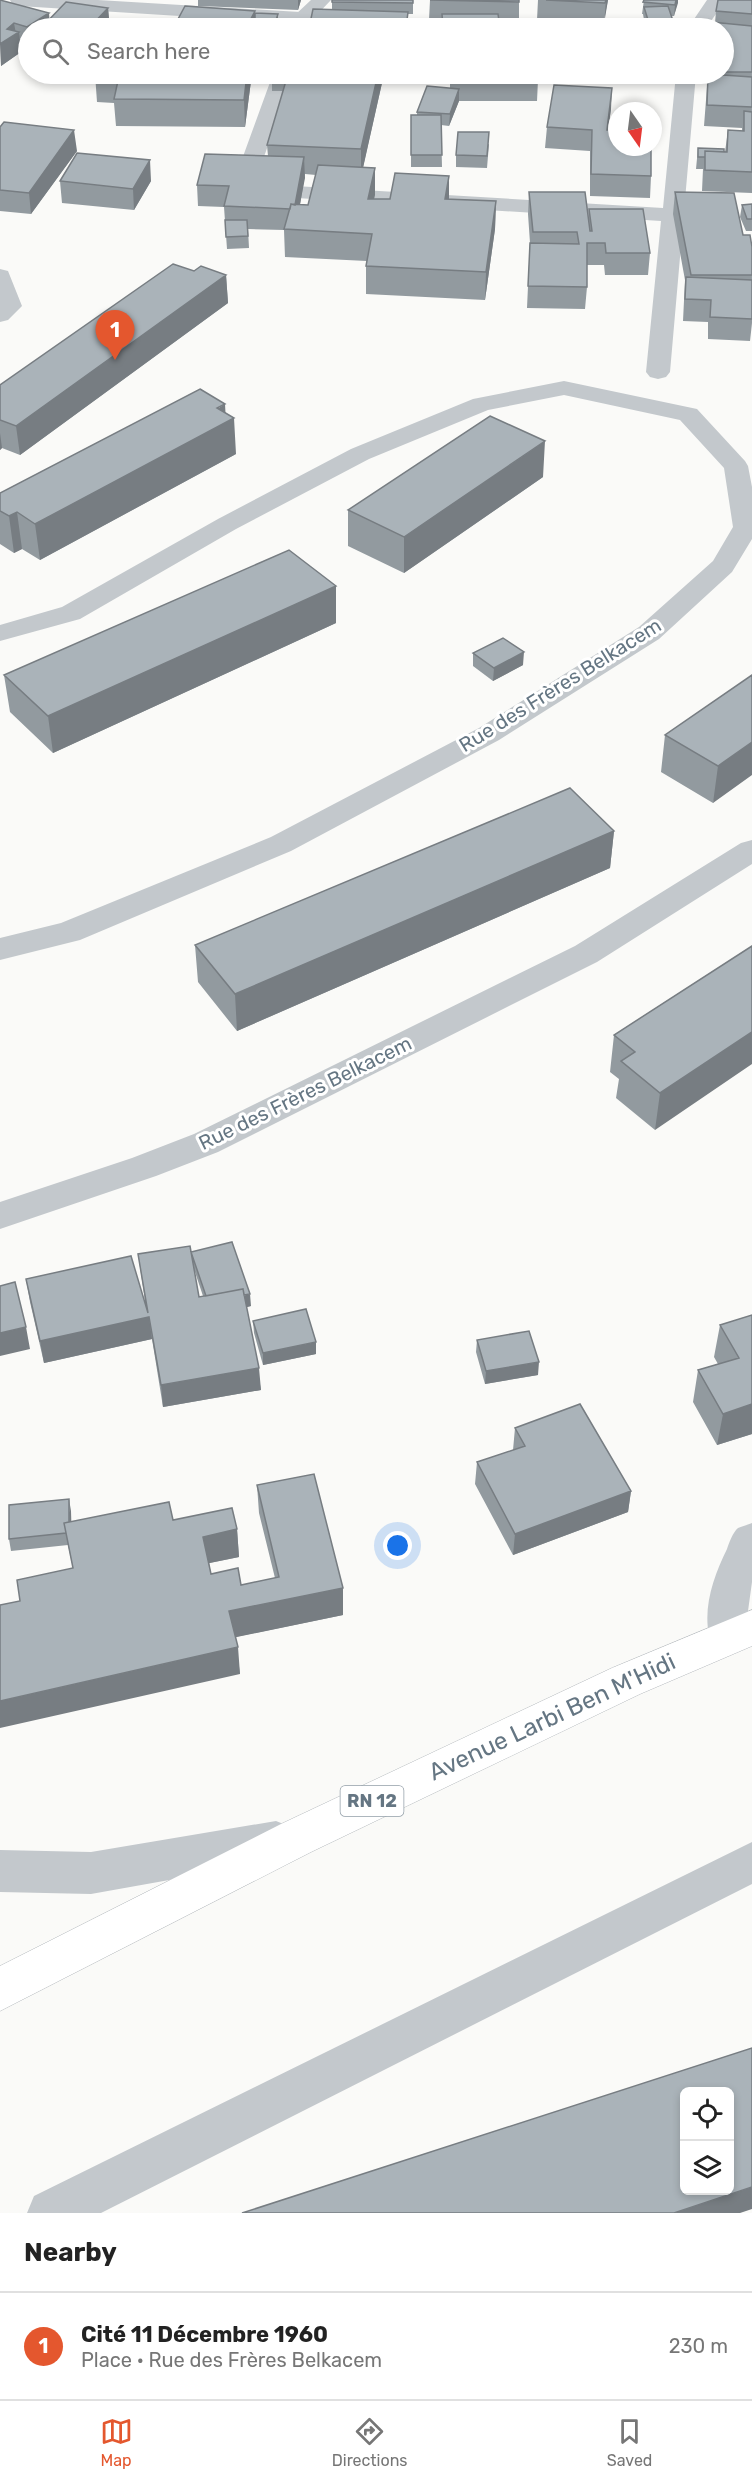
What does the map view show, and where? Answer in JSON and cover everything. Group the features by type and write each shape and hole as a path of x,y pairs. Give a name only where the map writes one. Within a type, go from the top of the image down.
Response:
{"main road":[{"name":"Avenue Larbi Ben M'Hidi","path":"0,1989 296,1838 626,1681 740,1633"}],"street":[{"path":"19,0 230,18"},
{"path":"306,18 322,0"},
{"path":"704,18 717,0"},
{"path":"279,84 248,173 273,191 673,215"},
{"path":"658,372 685,84"},
{"path":"0,276 11,306 0,315"},
{"name":"Rue des Frères Belkacem","path":"0,633 71,613 227,524 360,454 482,404 564,388 688,414 736,466 746,527 723,566 649,633 489,734 281,844 69,932 0,950"},
{"name":"Rue des Frères Belkacem","path":"0,1216 144,1167 206,1143 586,954 752,850"},
{"path":"740,1633 726,1609 730,1582 740,1558 752,1540"},
{"path":"0,1871 91,1873 296,1838"},
{"path":"51,2213 752,1862"}],"building":[{"path":"0,0 49,13 41,18 18,18 18,24 14,23 7,29 18,33 0,44"},
{"path":"332,0 413,0 413,3 332,2"},
{"path":"430,0 519,0 519,2"},
{"path":"546,0 606,0 605,3"},
{"path":"644,0 676,0 675,5 643,2"},
{"path":"718,0 752,0 752,14 716,11"},
{"path":"66,2 108,8 98,18 51,18"},
{"path":"185,6 255,11 251,18 179,18"},
{"path":"668,6 672,18 647,18 644,7"},
{"path":"313,9 408,12 407,18 311,18"},
{"path":"255,13 278,14 277,18 255,18"},
{"path":"442,14 498,14 499,18 442,18"},
{"path":"734,24 752,26 752,72 734,72"},
{"path":"734,76 752,77 752,107 707,105 708,84 734,84"},
{"path":"117,84 246,84 244,100 114,99"},
{"path":"285,84 376,84 361,149 267,145"},
{"path":"554,85 612,88 610,102 608,102 608,156 651,156 651,176 591,174 592,130 547,127"},
{"path":"427,86 459,89 450,114 417,112"},
{"path":"744,111 752,112 752,172 705,170 705,151 727,152 728,130 744,131"},
{"path":"411,115 441,115 442,155 411,155"},
{"path":"4,122 74,130 29,193 0,190 0,127"},
{"path":"458,132 489,132 487,156 456,155"},
{"path":"698,148 724,149 724,152 705,151 705,157 698,157"},
{"path":"77,153 150,160 133,189 60,181"},
{"path":"205,154 304,157 295,205 291,204 290,209 224,206 229,186 197,185"},
{"path":"318,165 375,168 368,199 390,199 395,173 449,176 445,199 496,201 486,272 366,266 372,234 284,229 291,204 308,205"},
{"path":"529,192 585,192 590,231 592,231 589,209 643,209 650,253 606,253 605,243 587,243 587,287 528,286 530,243 579,244 577,232 533,232"},
{"path":"675,192 734,193 743,235 750,235 752,275 691,275"},
{"path":"752,204 752,219 747,219 742,205"},
{"path":"225,220 247,220 248,236 226,237"},
{"path":"173,264 194,271 201,266 226,275 16,426 0,420 0,385"},
{"path":"686,277 752,280 752,319 710,317 711,300 685,299"},
{"path":"200,389 225,404 217,408 234,418 35,524 17,512 9,516 0,511 0,493"},
{"path":"490,416 545,441 404,537 348,510"},
{"path":"289,550 336,586 48,716 4,675"},
{"path":"503,638 524,652 494,668 473,653"},
{"path":"752,675 752,742 718,766 665,735"},
{"path":"570,788 614,831 235,994 195,945"},
{"path":"752,946 752,1032 660,1093 621,1061 635,1052 614,1035"},
{"path":"232,1242 250,1294 244,1295 243,1289 206,1296 191,1252"},
{"path":"190,1246 199,1297 243,1289 259,1368 161,1385 149,1317 40,1341 26,1279 131,1256 148,1313 138,1254"},
{"path":"15,1282 26,1327 0,1333 0,1286"},
{"path":"306,1309 316,1342 263,1353 253,1321"},
{"path":"752,1315 752,1404 723,1414 698,1370 739,1358 720,1325"},
{"path":"529,1331 539,1362 486,1371 477,1340"},
{"path":"580,1404 631,1491 515,1534 477,1462 525,1446 515,1428"},
{"path":"314,1474 343,1588 229,1611 238,1647 0,1701 0,1605 20,1601 17,1580 73,1568 64,1523 169,1502 173,1520 232,1508 237,1529 203,1537 211,1574 238,1568 241,1585 279,1577 257,1485"},
{"path":"69,1499 69,1522 64,1523 66,1533 9,1539 9,1505"},
{"path":"752,2048 752,2187 734,2193 734,2087 680,2087 680,2195 728,2195 674,2213 242,2213"}],"place":[{"name":"Cité 11 Décembre 1960","path":"115,360"}]}
